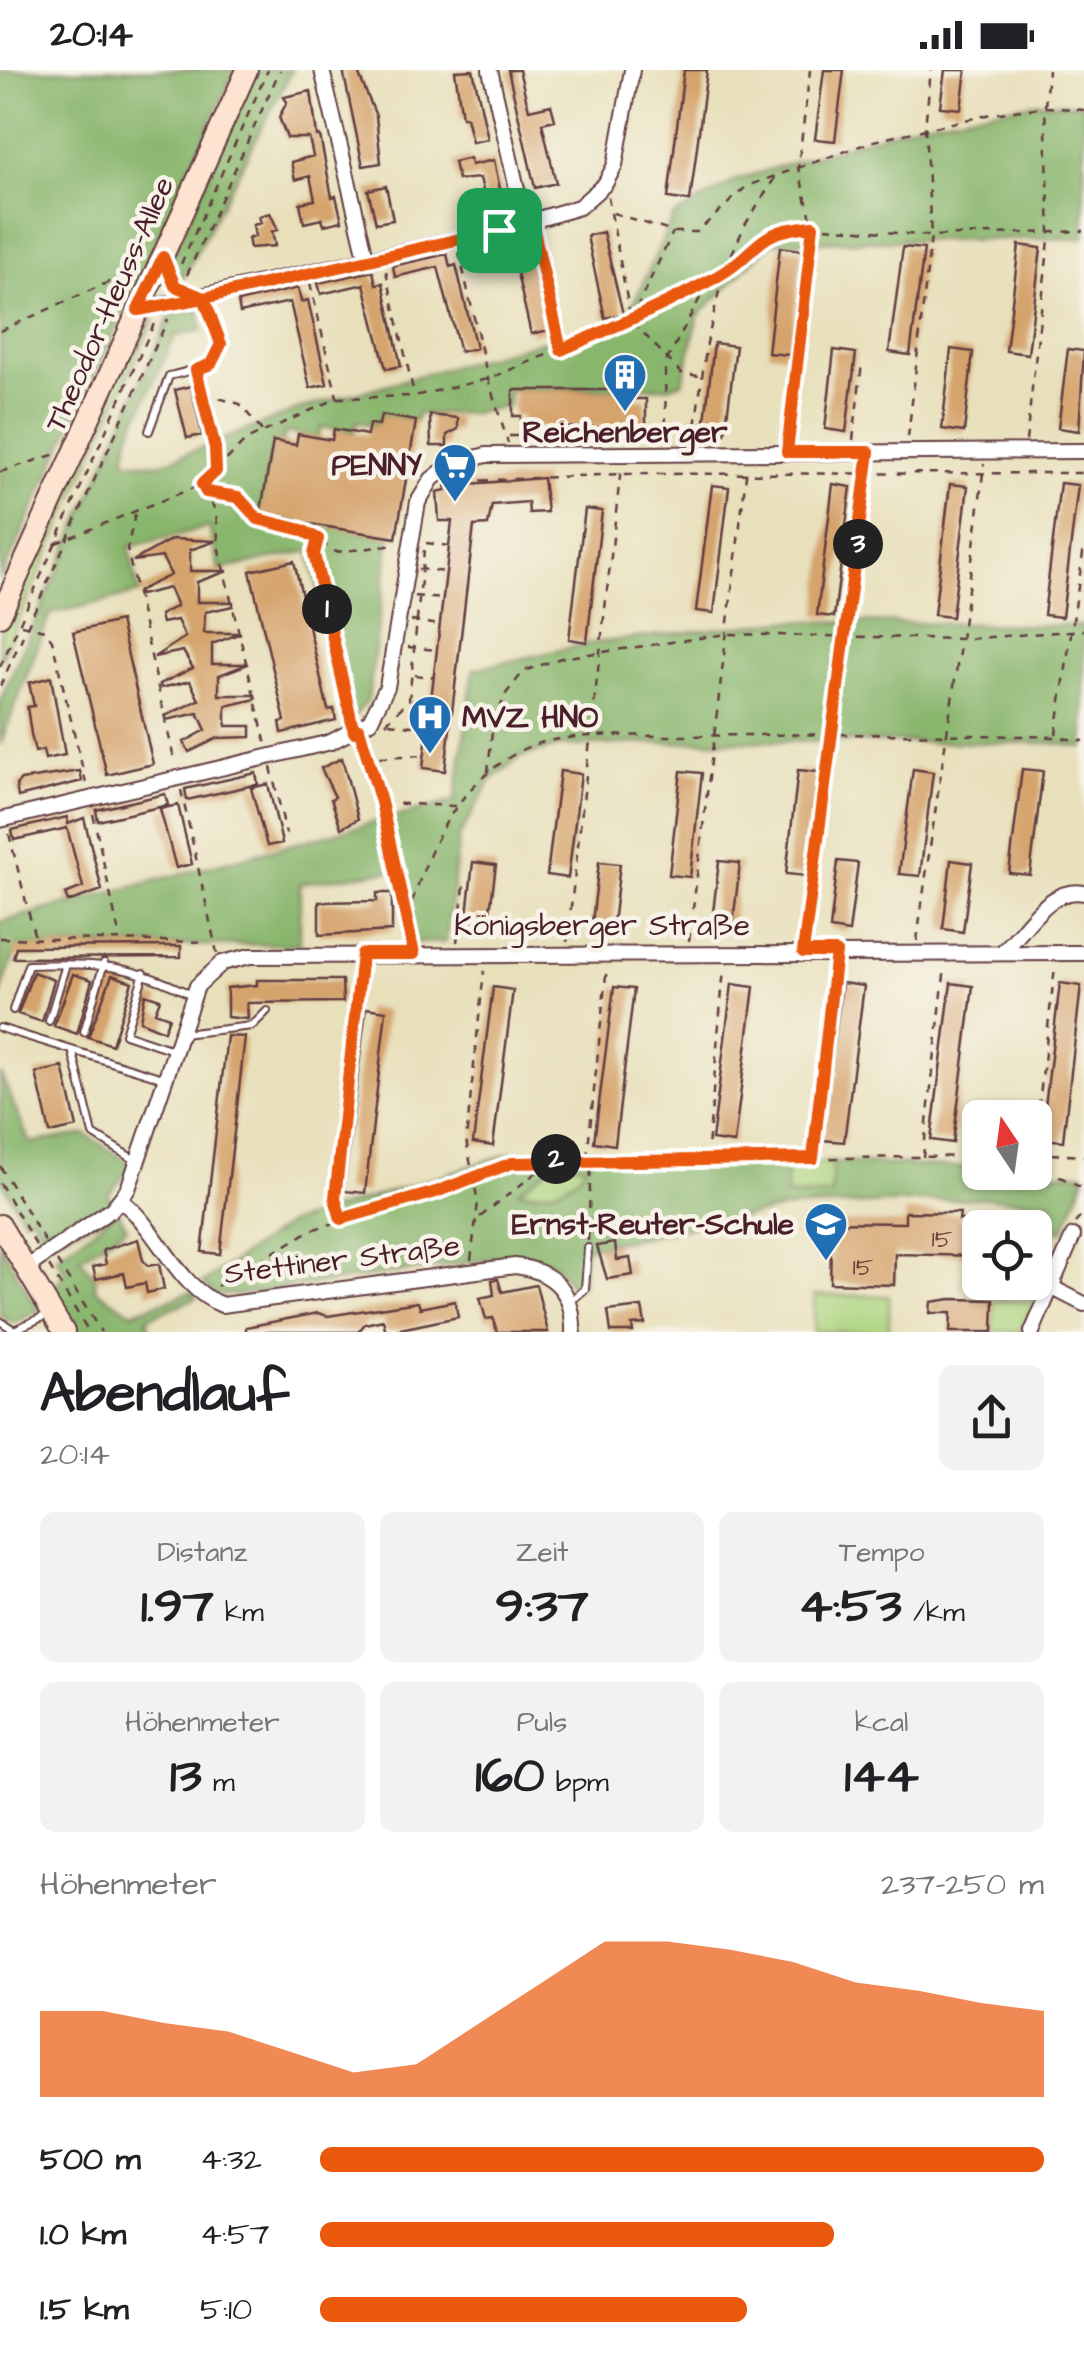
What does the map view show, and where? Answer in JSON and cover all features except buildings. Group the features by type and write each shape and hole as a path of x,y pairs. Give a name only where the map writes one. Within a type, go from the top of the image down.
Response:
{"main road":[{"name":"Theodor-Heuss-Allee","path":"10,620 77,448 248,70"},
{"path":"0,1225 64,1332"}],"street":[{"path":"322,70 375,259"},
{"path":"490,70 529,223"},
{"path":"138,310 168,307 375,259 580,207 605,184 615,165 632,70"},
{"path":"163,257 177,287 204,298"},
{"path":"2,819 179,780 357,730 382,699 418,502 440,472 471,456 1084,451"},
{"path":"1003,951 1052,899 1066,892 1084,893"},
{"name":"Königsberger Straße","path":"222,964 250,956 362,954 1084,953"},
{"path":"26,1268 120,1200 140,1163 193,996 202,979 222,964"},
{"name":"Stettiner Straße","path":"120,1200 142,1218 205,1297 232,1305 470,1271 530,1268 558,1281 570,1302"},
{"path":"1073,1236 1052,1287 1084,1304"},
{"path":"1032,1332 1046,1300"},
{"path":"570,1302 573,1332"}],"lane":[{"path":"149,430 169,376 211,364 221,344 204,298"},
{"path":"84,1032 104,963"},
{"path":"13,1010 28,965 104,963 144,973 193,996"},
{"path":"49,1021 66,964"},
{"path":"144,973 126,1034 176,1050"},
{"path":"181,1034 252,1026 267,1010"},
{"path":"0,1028 166,1080"},
{"path":"73,1052 92,1134 140,1163"},
{"path":"570,1302 585,1289 588,1248"},
{"path":"0,1322 20,1329 53,1312"}],"path":[{"path":"177,287 268,70"},
{"path":"177,287 280,70"},
{"path":"787,452 813,226 798,168 810,70"},
{"path":"906,452 931,236 926,128 931,70"},
{"path":"1024,452 1050,231 1045,107 1048,70"},
{"path":"613,213 673,232 697,232 746,186 778,174 926,128 1045,107 1084,110"},
{"path":"692,453 701,377 723,274 745,225 778,174"},
{"path":"605,184 631,320 681,373 701,377"},
{"path":"529,223 561,350"},
{"path":"666,453 665,364 700,298 759,240 786,228 813,226 931,236 1084,231"},
{"path":"631,320 673,232"},
{"path":"456,240 488,379 508,436 508,454"},
{"path":"0,331 163,257"},
{"path":"375,259 414,396"},
{"path":"308,274 338,398"},
{"path":"56,543 70,534 135,514 202,484 246,440 338,398 414,396 488,379 631,320 723,274"},
{"path":"0,686 30,627 168,307"},
{"path":"0,667 10,620 56,543 168,307"},
{"path":"852,452 862,363"},
{"path":"196,370 216,471"},
{"path":"202,394 240,404 263,432"},
{"path":"508,436 665,434"},
{"path":"0,472 77,448"},
{"path":"565,953 593,737 622,452"},
{"path":"690,952 749,452"},
{"path":"803,952 869,452"},
{"path":"917,952 946,734 964,639 986,452"},
{"path":"445,482 620,474 1084,472"},
{"path":"202,484 216,512 220,550 286,834"},
{"path":"206,492 238,497 258,519 302,530 336,552 352,554 409,546"},
{"path":"135,514 127,549 211,942 222,964"},
{"path":"318,539 314,554 357,730 381,802 414,954"},
{"path":"427,728 386,723 409,700 425,570 423,542 449,546"},
{"path":"1056,737 1075,630 1084,548"},
{"path":"406,568 446,572"},
{"path":"402,594 443,600"},
{"path":"10,620 44,630 52,640 120,939"},
{"path":"398,620 440,625"},
{"path":"488,774 492,732 505,696 524,670 599,650 726,634 964,639 1084,630"},
{"path":"394,645 437,650"},
{"path":"412,674 433,677"},
{"path":"409,700 430,702"},
{"path":"407,917 433,840 455,806 520,750 593,737 830,732 1056,737 1084,742"},
{"path":"380,757 424,754"},
{"path":"381,802 455,806"},
{"path":"2,819 35,939"},
{"path":"457,954 465,878"},
{"path":"0,938 211,942"},
{"path":"1040,1100 1057,951"},
{"path":"707,1161 724,952"},
{"path":"813,1158 836,952"},
{"path":"923,1159 945,952"},
{"path":"588,1248 588,1158 609,953"},
{"path":"341,1219 335,1198 362,954"},
{"path":"470,1271 478,1218 466,1140 486,954"},
{"path":"1052,1155 1084,1156"},
{"path":"205,1297 296,1236 475,1179 512,1163 588,1158 707,1161 962,1157"},
{"path":"478,1218 554,1159"},
{"path":"1052,1171 1084,1189"},
{"path":"0,1183 34,1241"},
{"path":"52,1272 90,1332"}],"green space":[{"path":"0,70 235,70 0,581"},
{"path":"255,70 292,70 180,284 171,268 172,255"},
{"path":"1040,102 1084,105 1084,238 772,242 698,316 683,382 668,387 509,390 508,406 473,413 417,414 416,421 381,415 379,425 356,422 354,432 321,427 318,438 285,432 283,443 273,442 261,516 390,537 368,700 347,725 310,551 219,570 209,527 129,547 139,593 50,614 0,745 0,701 171,314 199,310 202,330 175,336 129,435 125,461 160,464 303,408 627,318 673,217 737,180 918,123"},
{"path":"154,318 0,661 0,634 135,335"},
{"path":"784,621 1084,626 1084,747 1052,743 717,741 562,746 522,756 491,780 459,837 446,942 413,943 396,870 300,883 300,944 17,947 0,996 0,922 455,801 474,669 593,643"},
{"path":"0,1073 30,1143 85,1134 133,1165 108,1195 127,1227 80,1258 96,1279 95,1289 132,1313 191,1292 196,1298 147,1318 150,1332 74,1332 52,1292 65,1272 56,1257 116,1212 47,1242 31,1216 23,1219 0,1178"},
{"path":"512,1153 786,1163 786,1196 831,1195 833,1162 962,1167 962,1190 1052,1190 1052,1173 1084,1173 1063,1231 1052,1231 1052,1202 985,1198 789,1208 584,1248 582,1284 574,1289 553,1263 517,1256 238,1295 215,1294 203,1283 288,1224","holes":["555,1163 586,1165 557,1189 518,1191"]},
{"path":"833,1162 831,1196 785,1196 786,1163"},
{"path":"555,1163 587,1164 566,1185 537,1192 516,1191"},
{"path":"0,1244 39,1311 14,1323 0,1316"},
{"path":"814,1295 889,1296 889,1332 814,1332"},
{"path":"994,1300 1035,1301 1021,1332 993,1332"}],"place":[{"name":"Reichenberger","path":"625,413"},
{"name":"PENNY","path":"455,503"},
{"name":"MVZ HNO","path":"430,755"},
{"name":"Ernst-Reuter-Schule","path":"826,1262"}],"route":[{"path":"499,230 204,298 186,294 175,286 163,257 138,310 204,298 221,344 211,364 196,370 215,448 216,471 202,484 206,492 238,497 258,519 302,530 318,539 314,554 354,732 359,729 381,802 414,954 362,954 335,1198 341,1219 436,1192 512,1163 554,1159 813,1158 836,952 803,952 869,452 787,452 813,226 786,228 759,240 723,274 561,350 532,222 499,230"}]}
